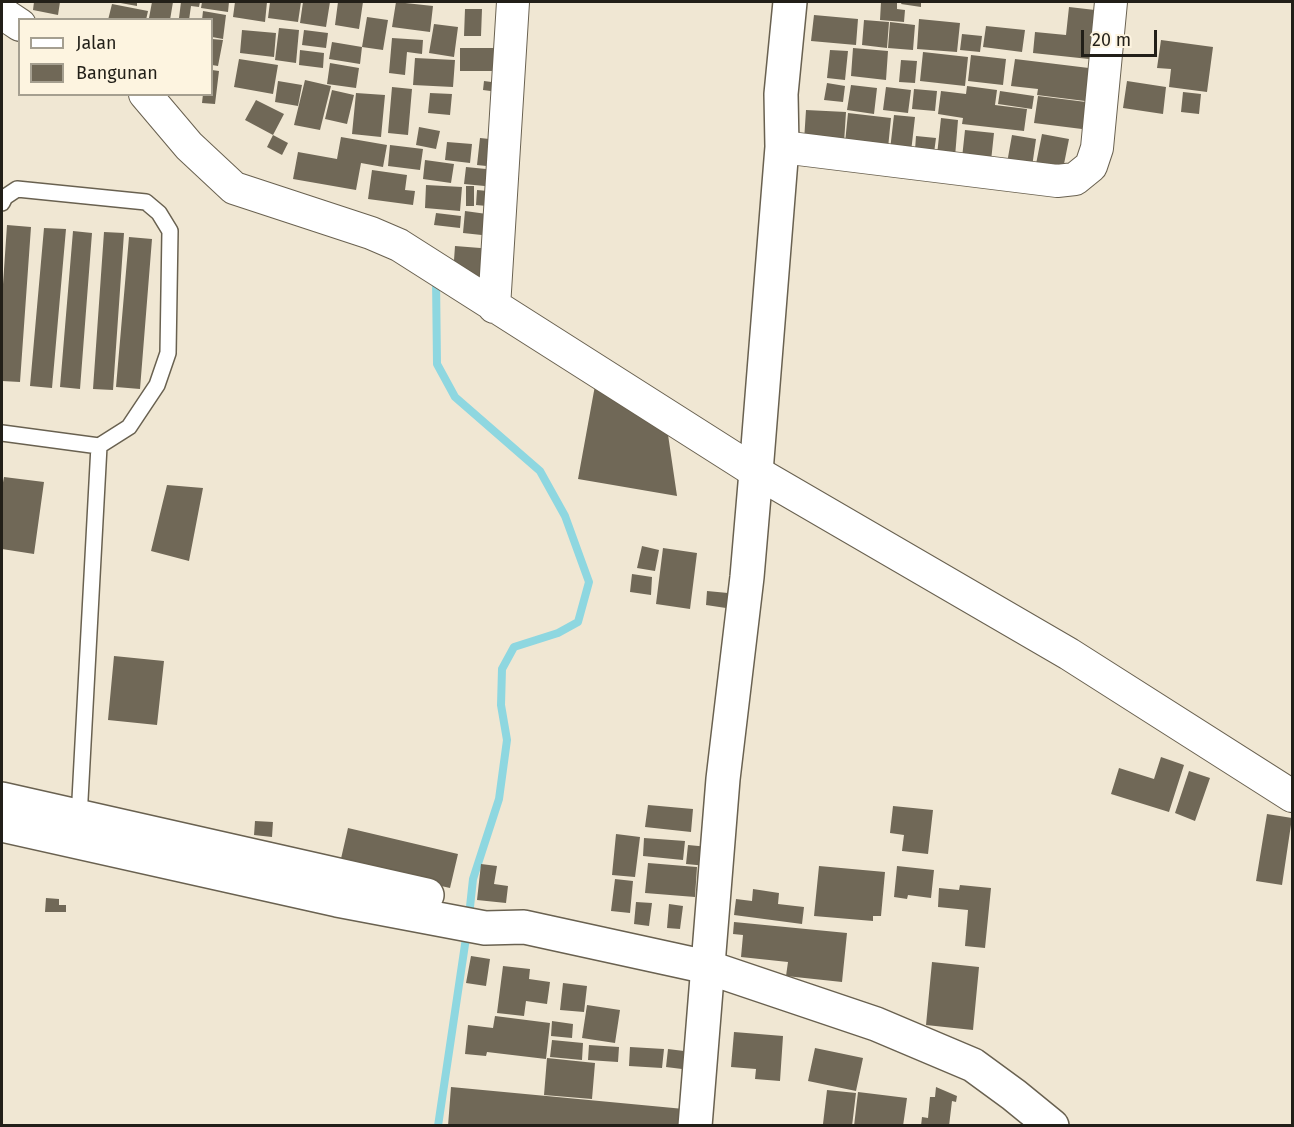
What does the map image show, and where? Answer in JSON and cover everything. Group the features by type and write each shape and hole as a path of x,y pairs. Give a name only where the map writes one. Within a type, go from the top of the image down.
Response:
{"main road":[{"path":"695,1125 723,779 747,577 756,472 782,147 782,94 790,2"},
{"path":"2,800 78,829"},
{"path":"2,825 78,829 481,908 524,927 707,967 876,1024 973,1065 1052,1125"}],"street":[{"path":"494,307 513,2"},
{"path":"782,147 1057,181 1075,179 1091,166 1097,148 1111,2"},
{"path":"2,13 18,24"},
{"path":"147,96 189,146 234,188 371,233 399,245 756,472 1069,654 1293,796"}],"lane":[{"path":"2,203 5,197 17,189 146,202 159,213 170,231 168,353 157,385 129,427 99,446 2,433"},
{"path":"78,829 99,446"}],"building":[{"path":"34,2 60,2 58,15 33,10"},
{"path":"115,2 137,2 137,6"},
{"path":"152,2 173,2 170,18 149,18"},
{"path":"181,2 200,2 199,7 191,6 189,18 179,18"},
{"path":"202,2 229,2 228,12 201,8"},
{"path":"235,2 267,2 265,22 233,17"},
{"path":"270,2 301,2 298,22 268,18"},
{"path":"303,2 330,2 326,27 300,23"},
{"path":"338,2 363,2 359,29 335,25"},
{"path":"396,2 433,6 430,32 392,27"},
{"path":"881,2 897,2 897,9 905,10 904,22 880,20"},
{"path":"902,2 921,2 921,7 901,4"},
{"path":"112,4 148,11 146,18 108,18"},
{"path":"1069,7 1095,10 1089,59 1033,53 1035,32 1066,35"},
{"path":"465,9 482,9 481,36 464,36"},
{"path":"203,11 226,15 223,39 213,37 213,18 202,18"},
{"path":"814,15 858,19 856,45 811,41"},
{"path":"367,17 388,20 383,50 362,47"},
{"path":"919,19 960,23 957,52 917,49"},
{"path":"864,20 889,22 887,48 862,45"},
{"path":"890,22 915,25 913,50 888,48"},
{"path":"434,24 458,27 454,57 429,53"},
{"path":"986,26 1025,30 1022,52 983,47"},
{"path":"279,28 299,30 296,63 275,60"},
{"path":"242,30 276,33 274,57 240,53"},
{"path":"304,30 328,33 326,48 302,45"},
{"path":"962,34 982,36 980,52 960,50"},
{"path":"392,38 423,40 422,54 407,52 405,75 389,73"},
{"path":"213,39 223,40 218,66 213,65"},
{"path":"1161,40 1213,47 1207,92 1169,87 1171,69 1157,68"},
{"path":"332,42 362,47 360,64 329,59"},
{"path":"460,48 494,48 494,71 460,71"},
{"path":"853,48 888,51 886,80 851,76"},
{"path":"300,50 324,53 323,68 299,65"},
{"path":"830,50 848,51 845,80 827,78"},
{"path":"923,52 968,57 965,86 920,81"},
{"path":"971,55 1006,59 1003,85 968,81"},
{"path":"415,58 455,60 453,87 413,85"},
{"path":"239,59 278,65 273,94 234,87"},
{"path":"1015,59 1097,69 1093,102 1037,95 1038,89 1011,86"},
{"path":"901,60 917,61 915,83 899,82"},
{"path":"330,63 359,68 356,88 327,84"},
{"path":"213,70 219,71 215,104 202,103 203,96 213,96"},
{"path":"305,80 331,86 320,130 294,125"},
{"path":"278,81 302,85 298,106 275,102"},
{"path":"484,81 499,83 498,92 483,90"},
{"path":"1127,81 1166,87 1163,114 1123,108"},
{"path":"827,83 845,86 843,102 824,100"},
{"path":"851,85 877,88 874,114 847,110"},
{"path":"967,86 997,90 995,105 1027,109 1024,131 962,124 963,118 938,114 941,91 966,94"},
{"path":"392,87 412,89 408,135 388,133"},
{"path":"886,87 911,90 908,113 883,110"},
{"path":"914,89 937,91 935,111 912,109"},
{"path":"332,90 354,95 347,124 325,119"},
{"path":"1000,91 1034,96 1032,109 998,104"},
{"path":"1183,92 1201,94 1199,114 1181,112"},
{"path":"356,93 385,95 381,137 352,134"},
{"path":"430,93 452,94 450,115 428,113"},
{"path":"1038,96 1094,103 1090,130 1034,123"},
{"path":"256,100 284,114 273,135 245,120"},
{"path":"806,110 846,112 844,143 804,141"},
{"path":"848,113 891,118 888,148 845,143"},
{"path":"894,115 915,117 911,152 890,150"},
{"path":"941,118 958,120 955,157 937,155"},
{"path":"419,127 440,131 436,149 416,145"},
{"path":"965,130 994,133 991,161 962,158"},
{"path":"1042,134 1069,139 1063,169 1036,164"},
{"path":"273,135 288,143 282,155 267,147"},
{"path":"1012,135 1036,139 1032,167 1007,163"},
{"path":"916,136 936,138 934,153 915,150"},
{"path":"341,137 387,145 383,167 361,163 356,190 293,179 298,152 337,159"},
{"path":"480,138 499,140 496,167 477,165"},
{"path":"447,142 472,144 470,163 445,160"},
{"path":"390,145 423,149 420,170 388,166"},
{"path":"425,160 454,164 451,183 423,179"},
{"path":"466,167 496,170 495,187 464,184"},
{"path":"372,170 407,175 405,190 415,191 413,205 368,199"},
{"path":"426,185 462,187 460,211 425,208"},
{"path":"466,186 474,186 474,206 466,206"},
{"path":"477,190 499,192 498,207 476,205"},
{"path":"465,211 494,215 491,236 463,233"},
{"path":"436,213 461,216 460,228 434,225"},
{"path":"7,225 31,227 20,382 2,381 2,299"},
{"path":"44,228 66,229 52,388 30,386"},
{"path":"73,231 92,233 80,389 60,387"},
{"path":"104,232 124,233 113,390 93,389"},
{"path":"129,237 152,239 140,389 116,387"},
{"path":"455,246 493,249 491,277 453,274"},
{"path":"596,380 666,421 677,496 578,479"},
{"path":"4,477 44,482 34,554 2,549"},
{"path":"167,485 203,488 189,561 151,551"},
{"path":"642,546 659,550 655,571 637,568"},
{"path":"663,548 697,553 690,609 656,604"},
{"path":"632,574 652,577 651,595 630,592"},
{"path":"707,591 728,593 726,608 706,605"},
{"path":"114,656 164,661 157,725 108,720"},
{"path":"1161,757 1184,765 1169,812 1111,794 1119,768 1154,779"},
{"path":"1189,771 1210,778 1195,821 1175,813"},
{"path":"648,805 693,809 691,832 645,827"},
{"path":"893,806 933,810 928,854 902,851 904,835 890,833"},
{"path":"1267,814 1292,818 1282,885 1256,881"},
{"path":"255,821 273,822 272,837 254,835"},
{"path":"348,828 458,854 450,888 340,863"},
{"path":"616,834 640,837 635,877 612,875"},
{"path":"644,838 685,841 683,860 643,856"},
{"path":"688,845 709,847 707,866 686,864"},
{"path":"648,863 697,867 695,897 645,893"},
{"path":"481,864 497,866 494,884 508,886 506,903 477,900"},
{"path":"819,866 885,872 881,916 873,916 873,921 814,916"},
{"path":"897,866 934,870 931,898 908,895 907,899 894,897"},
{"path":"615,879 633,881 630,913 611,911"},
{"path":"960,885 991,888 985,948 965,946 968,910 938,907 939,888 959,890"},
{"path":"753,889 779,893 778,904 804,907 802,924 734,915 736,899 752,901"},
{"path":"46,898 59,899 59,905 66,905 66,912 45,912"},
{"path":"636,902 652,903 649,926 634,924"},
{"path":"669,904 683,906 680,929 667,928"},
{"path":"734,922 847,933 842,982 786,976 788,962 741,957 743,935 733,934"},
{"path":"471,956 490,959 486,986 466,983"},
{"path":"932,962 979,967 973,1030 926,1025"},
{"path":"503,966 530,969 529,979 550,982 547,1004 526,1001 524,1016 497,1013"},
{"path":"563,983 587,986 584,1012 560,1010"},
{"path":"587,1005 620,1010 615,1043 582,1038"},
{"path":"495,1016 550,1023 546,1059 487,1052 486,1056 465,1054 468,1025 493,1028"},
{"path":"552,1021 573,1024 572,1038 551,1036"},
{"path":"734,1032 783,1036 780,1081 755,1079 756,1069 731,1067"},
{"path":"552,1040 583,1043 582,1060 550,1057"},
{"path":"589,1045 619,1047 618,1062 588,1060"},
{"path":"630,1047 664,1049 662,1068 629,1066"},
{"path":"815,1048 863,1058 856,1091 808,1081"},
{"path":"668,1049 692,1052 690,1070 666,1067"},
{"path":"547,1058 595,1063 592,1099 544,1095"},
{"path":"451,1087 684,1109 682,1126 448,1126"},
{"path":"936,1087 957,1096 956,1102 952,1101 949,1126 921,1126 922,1117 928,1118 930,1097 935,1097"},
{"path":"827,1090 856,1093 852,1126 823,1124"},
{"path":"858,1092 907,1098 903,1126 854,1126"}],"waterway":[{"path":"436,278 437,364 455,397 540,471 565,516 589,582 578,622 558,633 514,647 502,669 501,705 507,740 499,799 473,879 469,916"},
{"path":"438,1126 467,931"}]}
